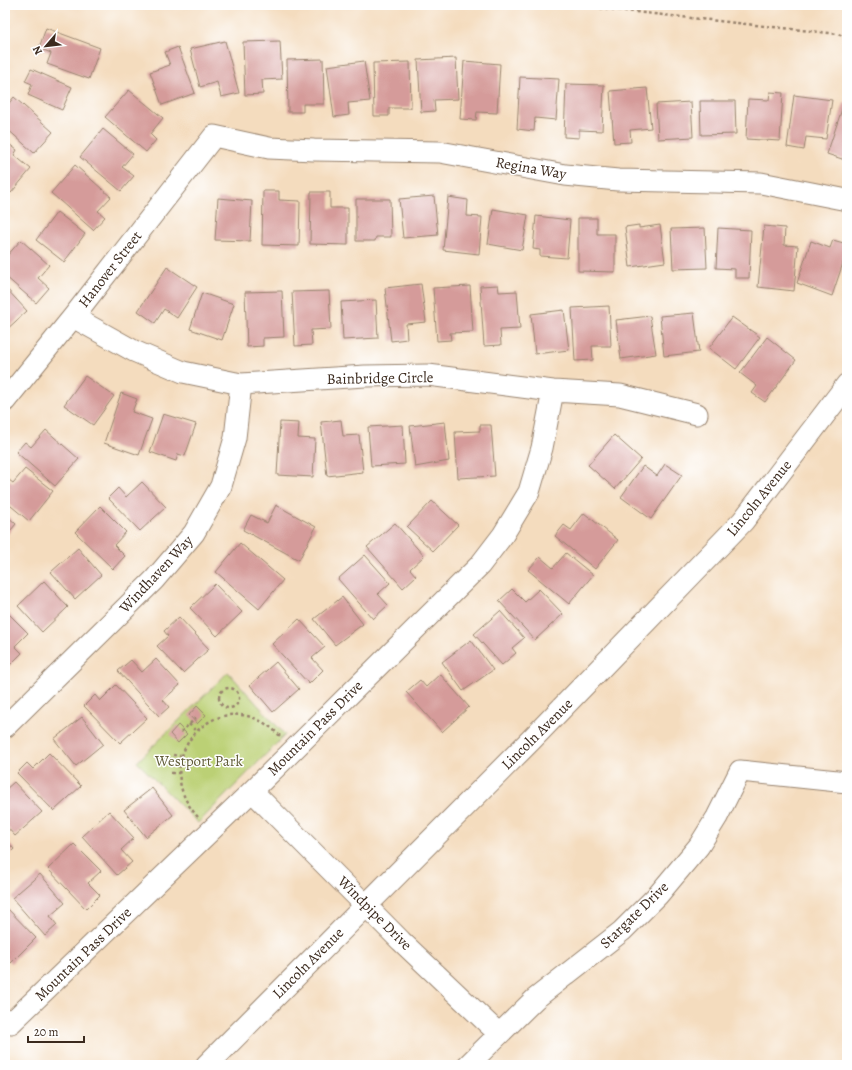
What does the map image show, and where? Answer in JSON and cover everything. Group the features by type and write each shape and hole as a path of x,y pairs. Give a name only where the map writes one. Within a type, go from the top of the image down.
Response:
{"main road":[{"name":"Lincoln Avenue","path":"207,1065 532,740 742,521 847,385"}],"street":[{"name":"Regina Way","path":"214,136 269,148 440,152 565,175 618,180 761,183 847,200"},
{"name":"Hanover Street","path":"5,400 73,317 214,136"},
{"name":"Bainbridge Circle","path":"73,317 134,351 183,372 241,384 365,376 428,375 552,391 620,395 698,414"},
{"name":"Windhaven Way","path":"5,727 154,580 194,533 221,486 235,438 241,384"},
{"name":"Mountain Pass Drive","path":"8,1021 252,791 480,565 503,535 529,492 542,448 552,391"},
{"name":"Stargate Drive","path":"468,1065 535,999 622,931 658,895 699,846 717,817 740,771 847,782"},
{"name":"Windpipe Drive","path":"252,791 366,905 499,1034"}],"path":[{"path":"595,5 599,8 838,34 847,38"},
{"path":"226,688 235,690 238,697 236,704 230,708 223,706 219,700 219,694 226,688"},
{"path":"230,708 230,714"},
{"path":"201,820 188,800 180,783 179,773 181,756 196,731 209,721 230,714 242,714 259,720 283,738"},
{"path":"181,732 196,718"},
{"path":"189,724 196,731"},
{"path":"173,755 181,756"},
{"path":"171,773 179,773"}],"green space":[{"name":"Westport Park","path":"228,672 285,735 198,823 137,762"}],"building":[{"path":"46,28 100,48 89,79 47,64 51,53 39,48"},
{"path":"225,41 239,93 221,97 217,82 200,87 190,49"},
{"path":"280,41 282,79 262,80 263,94 245,95 243,42"},
{"path":"178,47 195,93 162,105 150,72 170,65 165,52"},
{"path":"456,58 458,99 434,100 435,111 421,112 418,60"},
{"path":"323,59 324,104 303,104 303,112 288,112 287,60"},
{"path":"364,61 370,101 348,103 349,115 334,117 327,66"},
{"path":"464,61 500,64 497,113 477,112 476,120 460,119"},
{"path":"410,62 411,108 389,108 389,116 374,116 373,63"},
{"path":"31,69 72,87 62,110 28,95 32,84 25,81"},
{"path":"520,77 559,79 556,120 535,118 534,131 517,129"},
{"path":"566,84 604,85 602,131 579,130 579,138 564,137"},
{"path":"647,88 651,128 630,130 631,142 614,143 610,91"},
{"path":"129,90 163,118 150,134 156,140 146,152 105,117"},
{"path":"770,92 783,93 780,141 746,139 748,99 769,100"},
{"path":"794,95 832,100 826,139 806,137 804,150 787,147"},
{"path":"14,97 53,132 34,153 5,127 5,108"},
{"path":"700,101 735,101 736,134 701,135"},
{"path":"691,102 693,137 658,139 656,104"},
{"path":"844,103 847,104 847,156 845,160 827,154"},
{"path":"103,129 133,154 122,167 134,176 121,191 80,157"},
{"path":"5,141 17,150 14,155 31,169 11,193 5,187"},
{"path":"75,165 111,197 98,211 105,217 93,230 51,193"},
{"path":"263,191 279,191 279,200 300,201 299,246 262,245"},
{"path":"311,192 330,192 330,208 348,208 348,245 310,244"},
{"path":"434,196 438,235 403,238 399,199"},
{"path":"448,197 468,200 467,216 482,217 479,254 443,250"},
{"path":"218,198 252,201 250,241 215,240"},
{"path":"356,199 390,199 391,237 376,237 375,241 356,241"},
{"path":"493,209 528,215 522,250 488,244"},
{"path":"57,212 85,234 64,262 36,240"},
{"path":"536,216 570,220 567,258 540,256 540,250 533,249"},
{"path":"578,218 597,218 597,234 615,234 615,272 578,271"},
{"path":"639,225 639,228 660,225 665,262 630,267 625,227"},
{"path":"764,226 785,228 784,245 798,246 794,291 758,287"},
{"path":"705,228 707,268 673,269 671,229"},
{"path":"718,228 751,230 749,278 735,278 735,269 716,268"},
{"path":"21,240 49,265 38,278 49,288 36,303 5,276 5,258"},
{"path":"833,240 847,244 847,251 832,296 797,283 811,241 830,248"},
{"path":"167,267 197,287 177,318 164,309 155,323 138,311"},
{"path":"421,284 426,322 406,324 407,339 391,341 385,288"},
{"path":"498,285 499,292 517,291 520,329 500,330 501,345 484,346 480,286"},
{"path":"470,286 473,332 450,333 451,340 437,341 433,288"},
{"path":"5,287 27,311 5,331"},
{"path":"282,291 284,337 263,338 263,346 247,347 245,292"},
{"path":"329,291 331,329 311,330 312,345 295,346 292,292"},
{"path":"202,293 234,304 222,340 190,329"},
{"path":"376,300 378,338 343,340 341,302"},
{"path":"609,306 611,346 592,346 593,360 575,361 572,308"},
{"path":"564,310 569,350 535,354 531,314"},
{"path":"694,313 699,352 664,356 660,316"},
{"path":"650,316 656,354 621,359 616,320"},
{"path":"732,317 760,337 736,369 709,348"},
{"path":"767,337 796,360 765,402 752,393 757,386 740,373"},
{"path":"85,376 114,396 93,425 64,405"},
{"path":"121,393 137,399 132,412 152,419 139,455 104,443"},
{"path":"163,414 196,424 185,456 178,454 176,461 150,452"},
{"path":"341,420 343,436 359,435 363,472 327,476 321,422"},
{"path":"280,422 299,423 298,438 315,439 313,477 277,475"},
{"path":"445,422 449,461 415,467 410,426"},
{"path":"403,425 405,464 371,466 368,427"},
{"path":"480,425 491,425 495,476 458,478 455,432 480,431"},
{"path":"46,430 79,459 55,486 16,452 25,442 31,447"},
{"path":"614,435 641,459 615,489 588,465"},
{"path":"665,464 682,475 651,519 621,497 643,466 657,476"},
{"path":"25,469 53,491 29,521 5,501 5,477 13,483"},
{"path":"142,482 166,507 140,531 108,498 118,488 126,497"},
{"path":"432,501 458,525 433,551 407,527"},
{"path":"276,505 316,527 299,560 243,530 251,515 267,523"},
{"path":"100,506 126,532 114,545 125,556 113,569 75,532"},
{"path":"584,513 618,540 595,569 555,536 564,525 571,530"},
{"path":"5,514 16,524 5,537"},
{"path":"395,523 424,556 410,569 416,576 403,588 367,547"},
{"path":"240,543 283,580 259,609 216,572"},
{"path":"78,548 101,575 75,599 51,572"},
{"path":"566,553 593,575 569,604 528,570 540,557 553,568"},
{"path":"365,555 390,583 378,594 388,605 373,619 338,579"},
{"path":"44,581 68,607 42,632 18,606"},
{"path":"215,584 242,612 217,636 190,608"},
{"path":"512,589 525,602 539,589 563,614 535,640 499,601"},
{"path":"342,597 363,624 335,645 314,619"},
{"path":"5,610 28,633 15,646 22,653 9,666 5,662"},
{"path":"500,611 524,638 512,648 516,653 502,665 474,634"},
{"path":"179,617 209,649 183,673 157,646 168,636 164,631"},
{"path":"299,619 325,647 312,658 323,670 309,684 272,644"},
{"path":"471,640 493,670 463,691 442,662"},
{"path":"156,659 180,685 163,700 169,707 159,716 118,671 131,660 142,672"},
{"path":"276,662 299,689 273,712 250,685"},
{"path":"440,674 469,707 442,732 406,692 420,680 426,687"},
{"path":"116,685 147,718 120,743 84,706 95,695 100,701"},
{"path":"197,706 206,715 197,724 189,715"},
{"path":"82,717 103,744 76,766 54,739"},
{"path":"178,725 187,734 178,743 170,734"},
{"path":"49,753 81,786 54,811 17,773 27,763 33,769"},
{"path":"14,782 42,812 15,836 5,825 5,790"},
{"path":"152,788 173,815 146,837 124,810"},
{"path":"109,811 134,838 121,850 132,862 117,875 82,836"},
{"path":"5,839 14,849 5,858"},
{"path":"74,844 101,871 88,883 100,895 86,909 48,869"},
{"path":"40,874 65,903 50,916 57,925 45,936 12,898"},
{"path":"5,906 36,938 11,963 5,957"}]}
